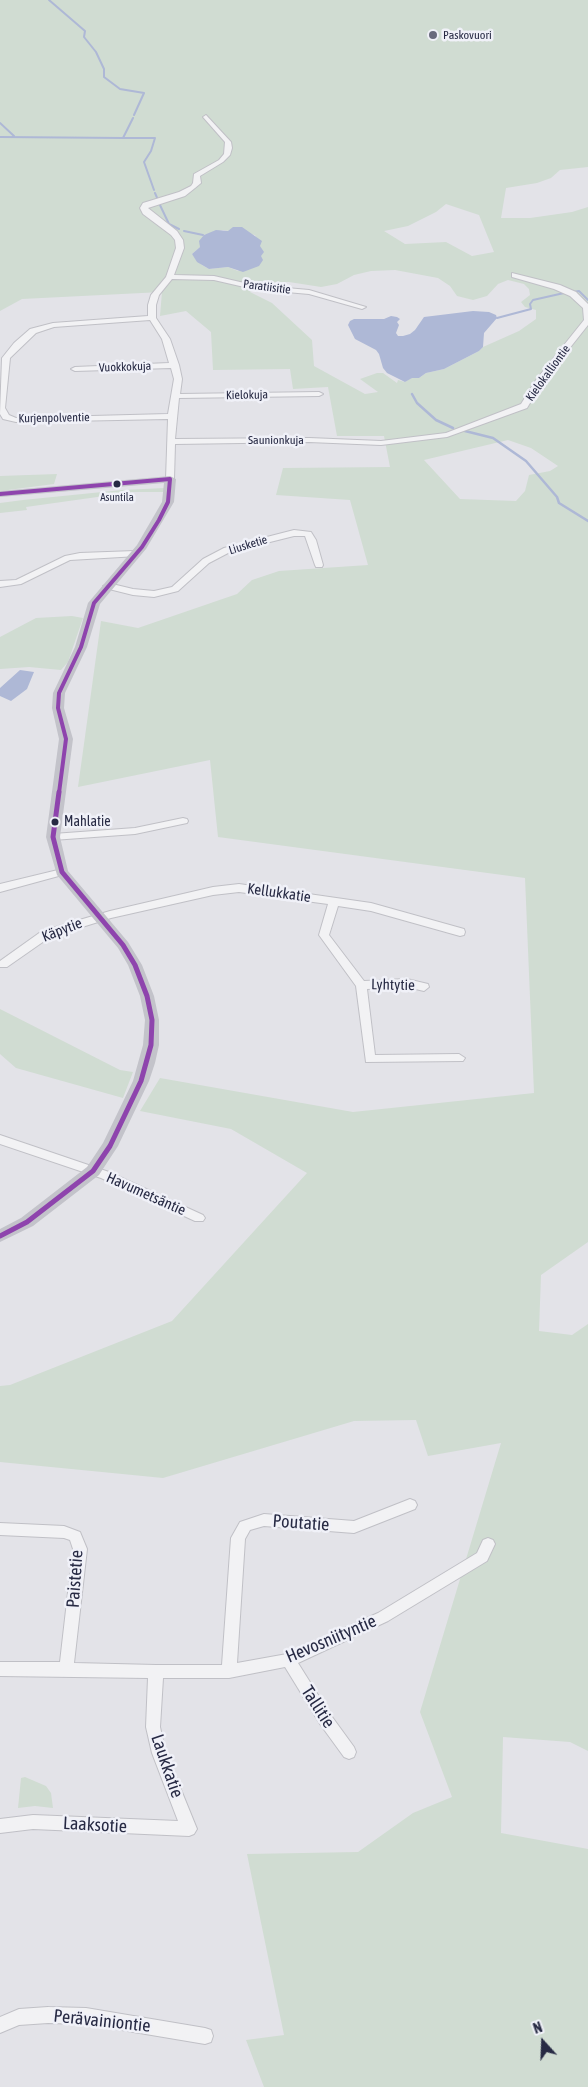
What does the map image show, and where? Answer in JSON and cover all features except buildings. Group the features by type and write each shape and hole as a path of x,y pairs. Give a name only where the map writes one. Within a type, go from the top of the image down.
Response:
{"street":[{"path":"0,1236 27,1222 93,1171 110,1146 141,1081 151,1045 152,1020 147,996 135,966 123,945 98,918 62,872 53,837 66,739 58,708 59,693 81,646 94,603 142,547 168,502 172,416 178,379 166,339 152,318 152,305 155,295 170,277 180,248 179,240 174,233 146,212 144,208 146,205 182,194 194,187 197,183 196,176 221,161 226,155 229,148 228,142 206,117"},
{"name":"Kielokalliontie","path":"381,443 447,435 524,406 539,382 588,320 586,307 573,294 557,287 515,275"},
{"name":"Paratiisitie","path":"170,277 214,278 260,288 310,292 362,306"},
{"name":"Kurjenpolventie","path":"152,318 53,325 33,331 16,345 6,358 1,408 6,417 16,420 172,416"},
{"name":"Vuokkokuja","path":"75,369 175,365"},
{"name":"Kielokuja","path":"175,396 319,394"},
{"name":"Saunionkuja","path":"172,442 310,440 381,443"},
{"path":"0,494 170,479"},
{"name":"Liusketie","path":"108,586 132,592 154,594 175,589 206,561 227,550 294,533 308,534 312,540 319,565"},
{"path":"0,584 18,582 68,558 135,554"},
{"path":"53,837 134,830 183,822"},
{"path":"0,888 62,872"},
{"name":"Kellukkatie","path":"98,918 213,890 239,888 371,907 460,932"},
{"path":"334,901 324,935 361,985 370,1058 459,1058"},
{"name":"Käpytie","path":"4,964 46,934 98,918"},
{"name":"Lyhtytie","path":"361,985 407,983 424,986"},
{"name":"Havumetsäntie","path":"0,1138 105,1175 199,1218"},
{"name":"Poutatie","path":"229,1671 238,1538 246,1526 264,1520 354,1527 410,1505"},
{"name":"Paistetie","path":"0,1529 64,1532 75,1536 80,1548 66,1669"},
{"name":"Hevosniityntie","path":"0,1669 156,1672 229,1671 288,1660 383,1616 482,1557 488,1544"},
{"name":"Tallitie","path":"288,1660 325,1719 350,1752"},
{"name":"Laukkatie","path":"156,1672 153,1727 159,1753 189,1829"},
{"name":"Laaksotie","path":"0,1826 33,1822 189,1829"},
{"name":"Perävainiontie","path":"0,2025 29,2016 86,2016 205,2036"}],"shaded area":[{"path":"0,0 588,0 588,167 560,170 551,178 537,183 506,188 501,218 530,218 572,212 588,207 588,1242 541,1275 539,1331 572,1335 588,1324 588,1751 570,1742 503,1737 501,1833 588,1849 588,2087 264,2087 246,2040 284,2035 247,1854 358,1852 413,1813 452,1797 420,1712 501,1443 428,1456 416,1420 354,1421 163,1478 0,1462 0,1386 10,1385 172,1321 307,1173 231,1129 140,1111 160,1078 353,1112 534,1093 525,878 218,837 210,760 78,787 101,621 138,628 237,594 252,580 279,571 368,565 350,500 276,495 283,468 390,467 384,436 337,436 328,387 293,389 290,369 213,370 211,332 186,311 160,316 162,292 22,299 0,311","holes":["446,204 479,215 494,252 472,256 446,242 405,244 384,231 408,226 436,212","223,230 255,235 260,246 261,256 238,271 228,267 209,269 202,265 192,254 200,247 204,235","395,270 438,278 450,286 457,296 473,300 487,296 498,284 508,280 524,284 529,289 530,295 521,302 525,307 536,310 536,319 519,331 483,347 479,351 444,369 426,373 419,378 411,378 405,382 398,380 397,383 383,373 377,373 360,379 378,392 365,394 314,366 312,340 272,303 250,292 262,284 276,282 321,287 337,284 354,275 371,271","508,440 531,448 558,466 550,471 529,475 525,491 516,501 460,499 424,460"]},
{"path":"57,474 54,484 0,491 0,476"},
{"path":"165,488 166,492 133,492 26,507 27,510 0,513 0,503 122,490"},
{"path":"72,616 83,618 68,662 61,670 29,667 0,669 0,637 36,618"},
{"path":"0,1009 120,1070 133,1072 123,1098 16,1068 0,1054"},
{"path":"25,1777 46,1786 51,1793 53,1808 35,1806 18,1808 21,1778"}],"water":[{"path":"233,227 242,227 262,241 260,246 264,252 261,256 263,260 259,266 243,272 228,267 209,269 197,262 192,254 200,247 199,241 204,235 216,230 228,231"},
{"path":"473,311 489,312 496,315 497,318 484,333 483,347 479,351 444,369 426,373 419,378 412,378 405,382 387,373 376,350 355,339 348,325 354,319 397,317 400,319 397,322 399,325 396,333 398,336 403,336 415,330 424,317"},
{"path":"20,670 34,672 27,689 11,701 0,696 0,688"}],"waterway":[{"path":"49,0 85,31 84,37 96,52 104,69 104,77 120,89 144,93 134,115"},
{"path":"123,138 133,118"},
{"path":"0,123 14,136"},
{"path":"0,137 123,138"},
{"path":"123,138 155,138 151,151 144,162 154,190"},
{"path":"155,193 158,200"},
{"path":"159,203 169,224 179,229"},
{"path":"184,231 203,235"},
{"path":"573,292 579,291 588,300"},
{"path":"497,318 531,309 530,304 533,300 564,293"},
{"path":"412,394 417,403 436,420 453,428"},
{"path":"465,431 493,438 526,461 557,497 559,503 588,521"}],"transit line":[{"path":"0,494 170,479 168,502 159,520 142,547 94,603 81,647 59,693 58,708 66,739 53,837 60,866 62,872 123,945 135,965 147,996 152,1020 151,1045 147,1063 141,1081 110,1146 93,1171 27,1222 0,1236"}],"place":[{"name":"Paskovuori","path":"433,35"},
{"name":"Asuntila","path":"117,484"},
{"name":"Mahlatie","path":"55,822"}]}
